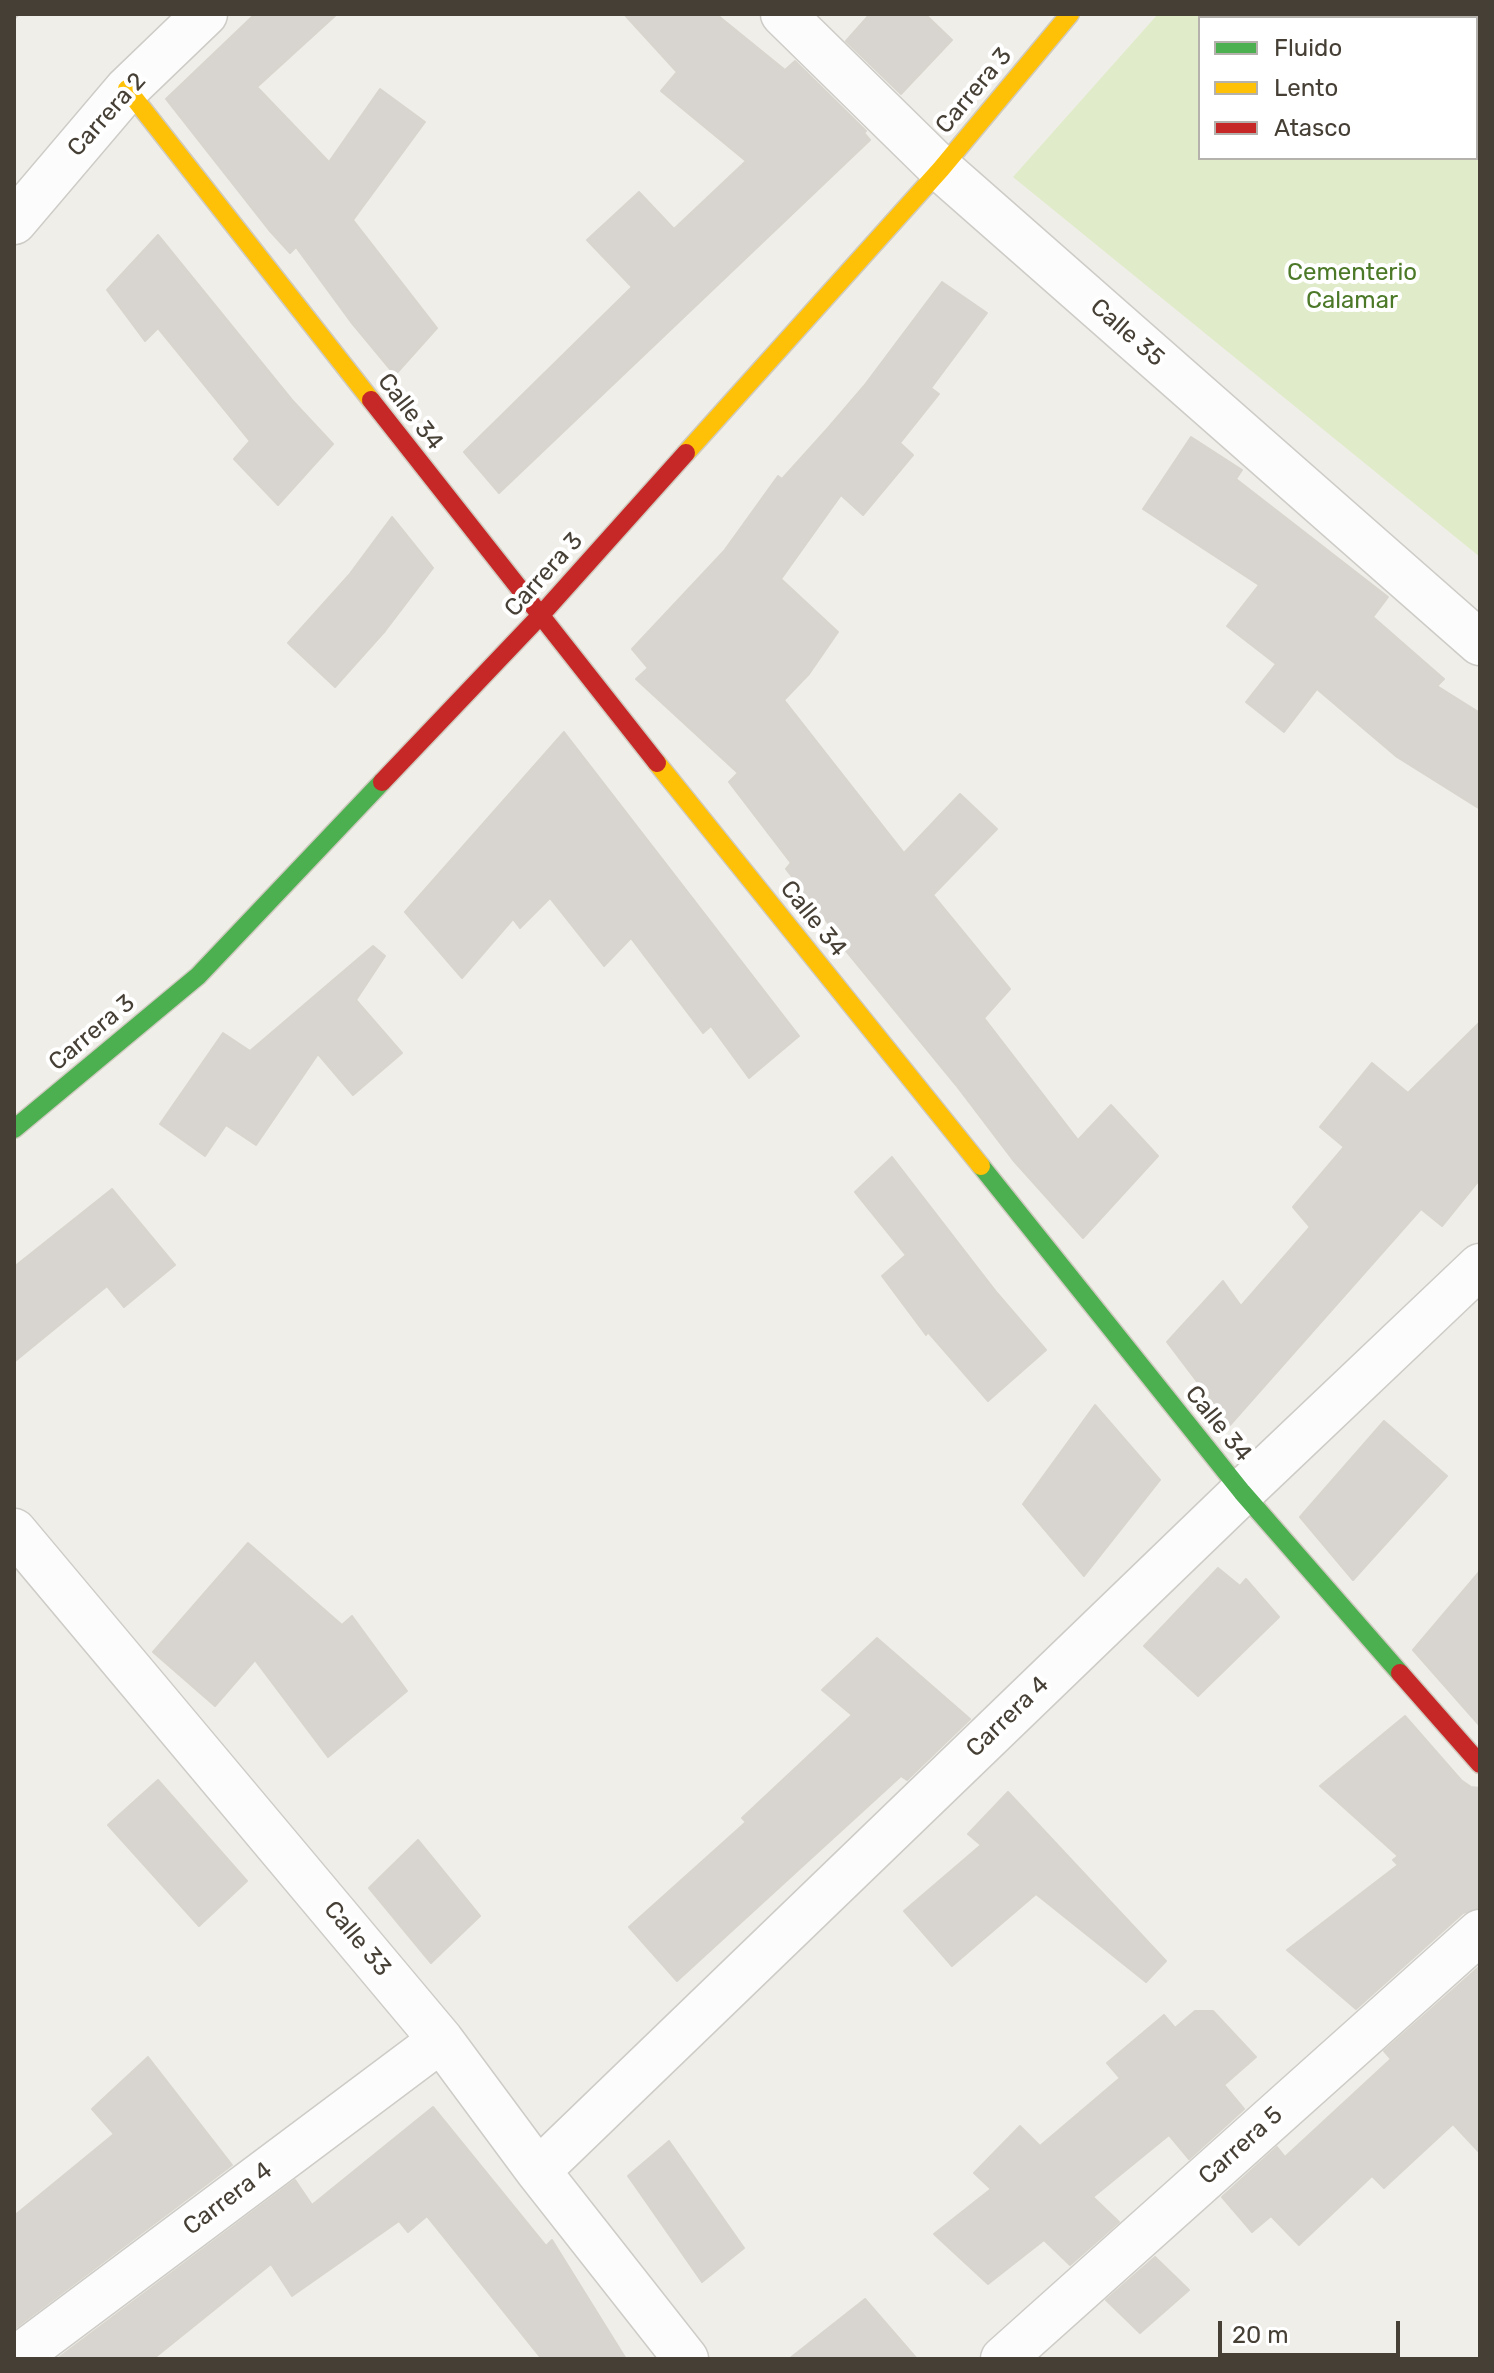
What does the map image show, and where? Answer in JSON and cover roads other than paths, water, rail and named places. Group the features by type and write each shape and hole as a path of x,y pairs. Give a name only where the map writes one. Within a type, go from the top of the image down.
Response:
{"street":[{"name":"Carrera 2","path":"14,222 127,89 205,14"},
{"name":"Calle 35","path":"783,14 941,169 1480,643"},
{"name":"Carrera 3","path":"14,1129 198,976 540,616 941,169 1070,14"},
{"name":"Calle 34","path":"127,89 540,616 1242,1492 1480,1764"},
{"name":"Carrera 4","path":"538,2171 1480,1266"},
{"name":"Calle 33","path":"14,1531 441,2040 538,2171 686,2359"},
{"name":"Carrera 5","path":"1003,2359 1480,1932"},
{"name":"Carrera 4","path":"15,2359 441,2040"}],"park label":[{"name":"Cementerio Calamar","path":"1352,287"}]}
